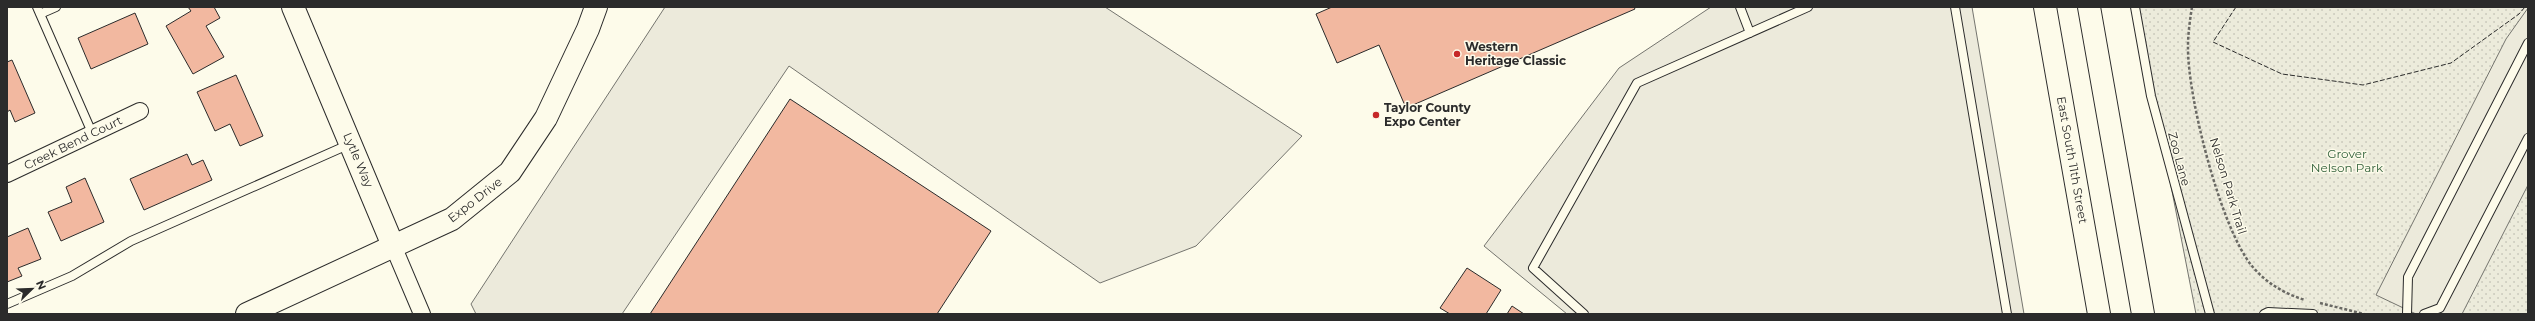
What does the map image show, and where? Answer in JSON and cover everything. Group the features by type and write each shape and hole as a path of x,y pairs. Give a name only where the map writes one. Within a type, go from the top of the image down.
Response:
{"street":[{"name":"Lytle Way","path":"293,7 422,314"},
{"name":"Expo Drive","path":"247,314 394,248 452,219 510,172 546,118 588,29 596,7"},
{"name":"East South 11th Street","path":"2045,7 2099,314"},
{"path":"2089,7 2143,314"},
{"name":"Creek Bend Court","path":"7,174 93,135 140,111"}],"lane":[{"path":"56,7 38,10 93,135"},
{"path":"1740,7 1750,33"},
{"path":"1584,314 1533,268 1637,83 1808,7"},
{"path":"1955,7 2007,314"},
{"name":"Zoo Lane","path":"2135,7 2151,96 2210,314"},
{"path":"2408,314 2408,277 2528,43"},
{"path":"2424,314 2440,308 2528,138"},
{"path":"7,304 72,276 131,241 351,144"},
{"path":"2264,314 2268,312 2313,314"}],"path":[{"name":"Nelson Park Trail","path":"2192,7 2188,47 2192,87 2226,220 2241,251 2263,278 2292,296 2311,301"},
{"path":"2318,303 2364,314"}],"green space":[{"name":"Grover Nelson Park","path":"2136,7 2528,7 2528,314 2196,314"}],"shaded area":[{"path":"665,7 1105,7 1302,136 1196,246 1100,283 789,66 622,314 476,314 471,304"},
{"path":"1711,7 1972,7 2024,314 1567,314 1484,246 1619,68"},
{"path":"2528,8 2528,185 2462,314 2416,314 2376,295 2506,39"}],"building":[{"path":"188,7 214,7 220,18 206,26 224,57 193,74 166,26 191,11"},
{"name":"Western Heritage Classic","path":"1332,7 1634,7 1635,9 1406,108 1379,45 1337,63 1316,14"},
{"path":"135,13 148,44 91,69 78,38"},
{"path":"12,60 35,113 15,122 10,110 7,112 7,62"},
{"path":"236,75 263,136 240,146 230,124 215,131 197,92"},
{"path":"790,99 991,231 937,314 650,314"},
{"path":"187,154 192,165 203,160 212,180 144,210 130,179"},
{"path":"85,178 104,222 61,241 48,212 72,202 66,187"},
{"path":"28,228 41,259 18,268 22,276 7,282 7,237"},
{"path":"1467,268 1501,290 1486,314 1450,314 1440,308"},
{"path":"1512,306 1524,314 1507,314"}],"fence":[{"path":"2236,7 2213,42 2282,74 2363,85 2451,63 2519,14 2525,7"}],"place":[{"name":"Western Heritage Classic","path":"1457,54"},
{"name":"Taylor County Expo Center","path":"1376,115"}]}
